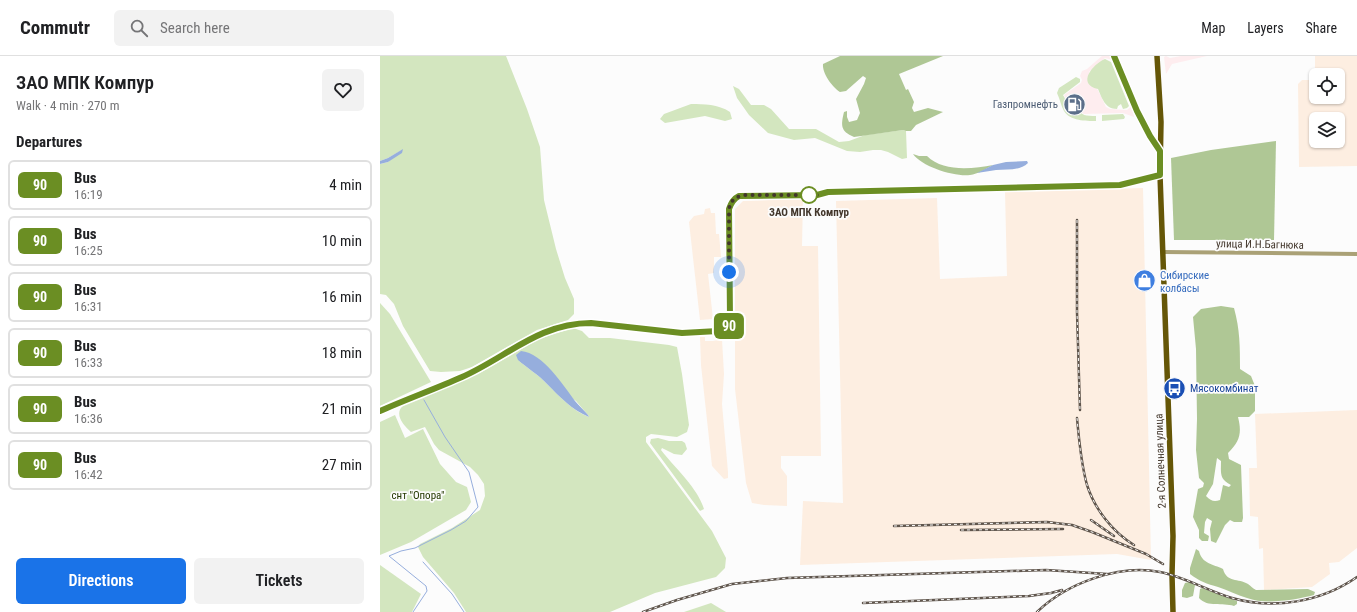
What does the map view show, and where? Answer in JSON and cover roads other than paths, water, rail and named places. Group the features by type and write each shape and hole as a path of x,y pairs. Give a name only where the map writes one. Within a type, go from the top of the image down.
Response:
{"main road":[{"path":"1114,56 1137,111 1160,151"},
{"name":"2-я Солнечная улица","path":"1157,56 1161,122 1160,175 1173,528 1173,612"}],"street":[{"path":"380,411 462,377 529,339 564,325 591,323 682,333 718,331 729,326 729,209 731,203 739,196 817,195 828,192 1120,185 1160,175"},
{"name":"улица И.Н.Багнюка","path":"1163,252 1357,254"}],"water":[{"path":"403,149 402,153 388,162 380,164 380,161"},
{"path":"1027,161 1028,163 1025,166 1017,168 977,173 993,165 1006,162"},
{"path":"521,351 537,357 545,363 589,417 572,407 518,360 516,355"}],"waterway":[{"path":"413,612 427,591 426,586 389,556 401,551 415,548 451,530 466,521 478,507 469,472 445,437 424,400"},
{"path":"423,562 452,594 464,612"}],"railway":[{"path":"1077,220 1077,312 1080,410"},
{"path":"1077,418 1080,452 1090,494 1100,512 1112,527 1134,545"},
{"path":"1091,520 1114,536"},
{"path":"894,526 1047,522 1072,525 1146,554 1163,564"},
{"path":"961,530 1063,529"},
{"path":"643,612 677,600 732,584 787,578 1046,570 1107,574"},
{"path":"1037,612 1063,592 1078,584 1111,573 1128,571 1144,570 1169,574 1232,598 1248,602 1264,603 1281,603 1313,598 1343,586 1357,577"},
{"path":"863,603 1029,596 1062,590"}],"place":[{"name":"Газпромнефть","path":"1074,104"},
{"name":"ЗАО МПК Компур","path":"809,195"},
{"name":"Сибирские колбасы","path":"1144,281"},
{"name":"Мясокомбинат","path":"1174,388"}],"park label":[{"name":"снт \"Опора\"","path":"418,495"}]}
